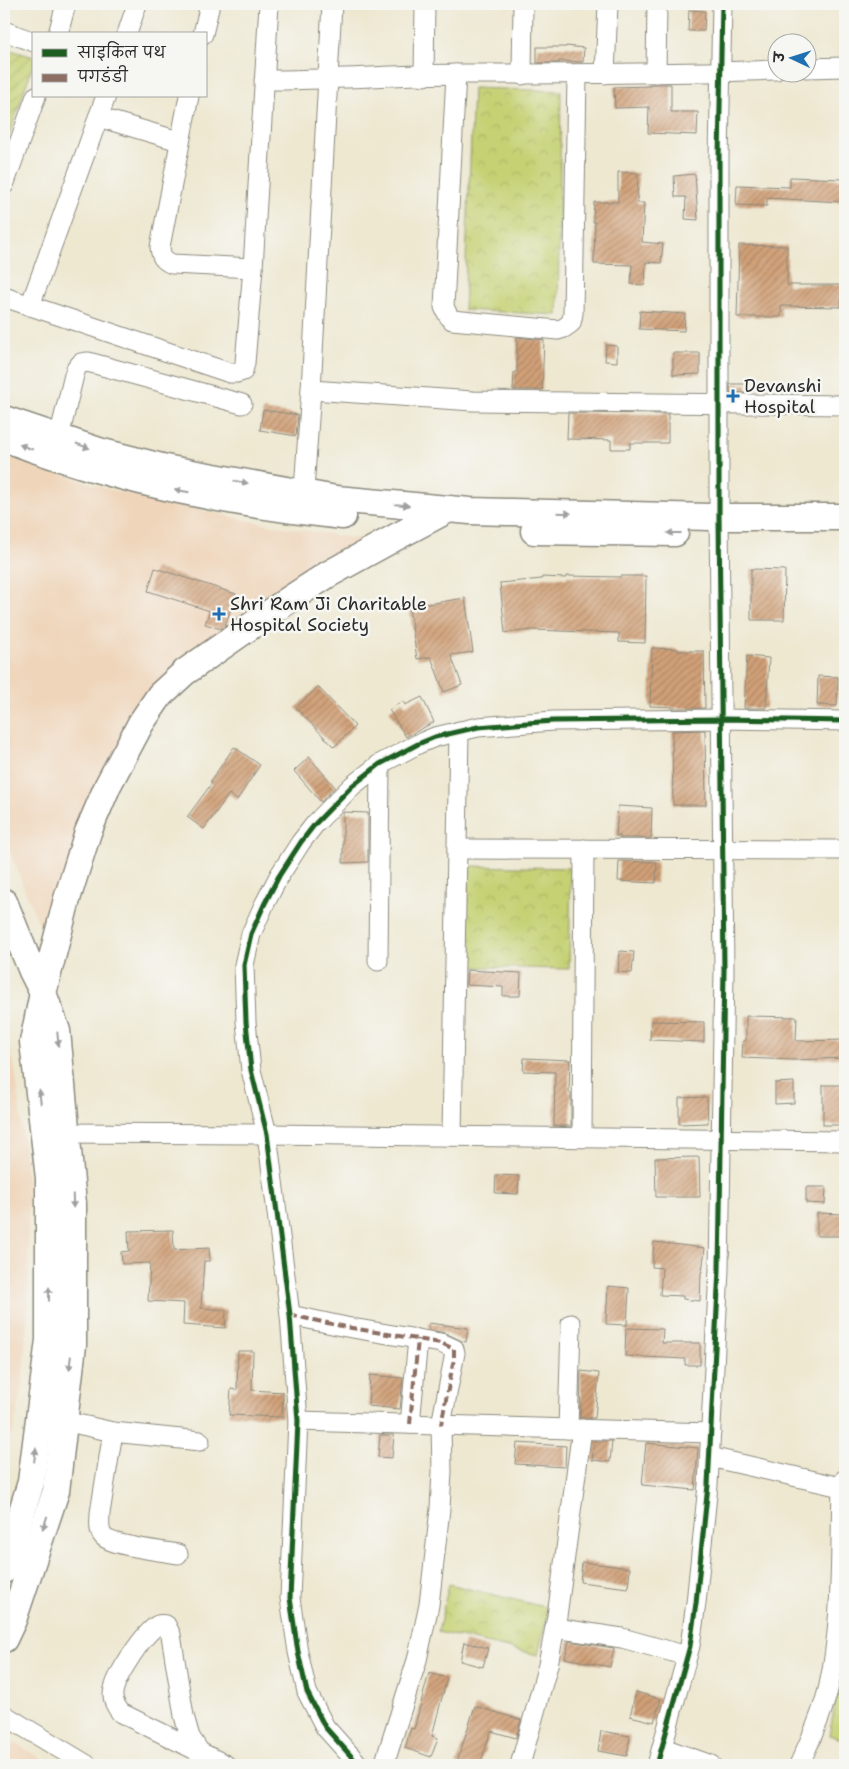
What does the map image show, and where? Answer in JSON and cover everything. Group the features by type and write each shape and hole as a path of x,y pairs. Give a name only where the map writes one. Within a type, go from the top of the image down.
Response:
{"street":[{"path":"59,32 66,4"},
{"path":"128,32 137,4"},
{"path":"203,32 210,4"},
{"path":"4,296 221,370 237,373 243,371 253,268 269,4"},
{"path":"303,502 332,4"},
{"path":"424,76 425,4"},
{"path":"522,75 523,4"},
{"path":"605,74 608,4"},
{"path":"656,73 657,4"},
{"path":"710,1765 660,1757 687,1656 696,1603 710,1457 719,1270 724,970 719,525 719,158 722,4"},
{"path":"4,32 32,41"},
{"path":"816,68 845,67"},
{"path":"264,80 327,80 456,74 577,75 766,70"},
{"path":"456,74 444,307 452,320 558,330 571,323 572,314 577,75"},
{"path":"4,185 35,98"},
{"path":"30,306 105,98"},
{"path":"189,98 160,247 160,256 172,264 253,268"},
{"path":"98,117 180,141"},
{"path":"59,438 74,375 81,363 88,362 242,404"},
{"path":"311,390 473,401 845,405"},
{"path":"4,419 99,451 170,469 303,502 421,524 490,529 613,533 845,517"},
{"path":"4,438 45,454 165,488 303,502 336,499 449,510 845,534"},
{"path":"43,993 67,899 88,832 108,785 141,722 160,695 196,663 287,600 396,536 449,510"},
{"path":"359,1765 325,1727 308,1692 298,1652 290,1598 298,1421 290,1315 267,1134 250,1070 244,965 251,934 279,876 301,842 316,824 352,786 380,764 418,744 459,730 505,724 721,720 845,721"},
{"path":"452,1136 459,730"},
{"path":"378,961 380,764"},
{"path":"457,849 845,850"},
{"path":"582,1137 584,849"},
{"path":"4,902 57,1031 56,1133 49,1178 50,1340 31,1482 4,1570"},
{"path":"56,1133 845,1141"},
{"path":"4,1639 56,1490 73,1345 74,1204 56,1133"},
{"path":"290,1315 441,1343 454,1349 454,1359 441,1425 442,1472 440,1508 429,1606 417,1660 384,1765"},
{"path":"520,1765 548,1665 555,1628 575,1429 571,1324"},
{"path":"410,1424 418,1339"},
{"path":"64,1421 113,1432 200,1441"},
{"path":"298,1421 711,1433"},
{"path":"113,1432 100,1513 102,1535 110,1541 178,1554"},
{"path":"710,1457 844,1485 842,1603 833,1662 828,1690 815,1730 799,1765"},
{"path":"201,1754 190,1737 184,1716 172,1635 166,1625 160,1624 142,1639 127,1662 114,1686 112,1694 114,1701 121,1713 201,1754 226,1765"},
{"path":"555,1628 622,1638 687,1656"},
{"path":"4,1715 87,1765"}],"shaded area":[{"path":"4,455 107,489 270,525 372,541 156,684 44,938 4,837"},
{"path":"4,1024 16,1074 28,1186 29,1301 22,1388 12,1436 4,1434"},
{"path":"15,1743 52,1765 4,1765 4,1759"}],"green space":[{"path":"4,48 32,56 32,68 4,151"},
{"path":"473,88 561,91 558,315 464,310"},
{"path":"468,866 571,868 569,969 466,967"},
{"path":"449,1584 549,1608 538,1655 438,1632"},
{"path":"845,1654 845,1740 829,1735"}],"building":[{"path":"689,10 705,11 704,31 688,31"},
{"path":"566,46 584,48 583,62 559,61 559,63 537,63 537,47"},
{"path":"650,84 671,84 671,112 698,112 697,135 648,133 649,107 615,108 614,87 650,86"},
{"path":"618,172 638,173 637,203 644,203 642,242 663,244 661,263 646,262 645,285 631,284 632,265 594,264 594,202 618,202"},
{"path":"695,174 698,220 685,219 686,197 675,197 674,176"},
{"path":"790,177 843,179 842,202 767,198 767,206 736,205 737,185 790,187"},
{"path":"739,245 787,246 787,285 842,285 841,307 781,306 781,317 737,317"},
{"path":"640,311 685,314 684,331 639,329"},
{"path":"517,337 544,340 542,390 513,390 514,372 517,372"},
{"path":"606,345 617,346 617,362 605,361"},
{"path":"673,353 700,353 700,374 673,375"},
{"path":"730,384 747,384 747,393 730,393"},
{"path":"263,410 298,415 296,436 260,430"},
{"path":"568,413 668,414 668,443 630,443 630,449 611,449 611,440 567,439"},
{"path":"155,568 236,594 225,626 221,629 205,624 210,611 148,591"},
{"path":"751,569 785,570 784,620 751,620"},
{"path":"567,576 646,576 645,643 619,642 619,633 532,630 505,633 500,583 542,579 542,577 567,578"},
{"path":"465,598 473,652 451,655 462,685 444,692 431,657 417,659 409,607"},
{"path":"652,648 704,651 705,708 650,706"},
{"path":"747,656 769,658 766,708 744,708"},
{"path":"818,676 838,677 837,706 817,705"},
{"path":"318,687 355,726 334,747 296,708"},
{"path":"422,697 434,722 406,737 389,710 403,701 405,705"},
{"path":"705,730 706,805 673,805 672,731"},
{"path":"234,747 260,765 237,800 229,794 204,829 187,817 212,783 210,782"},
{"path":"309,757 335,787 321,802 294,771"},
{"path":"618,806 652,808 651,838 620,838 620,836 616,836"},
{"path":"343,812 368,813 368,862 343,863"},
{"path":"619,861 657,862 656,883 618,881"},
{"path":"620,951 634,952 632,973 618,972"},
{"path":"467,970 521,973 520,996 503,996 503,987 466,985"},
{"path":"746,1016 797,1017 796,1041 845,1040 845,1058 794,1060 742,1058 743,1041 746,1041"},
{"path":"651,1021 704,1022 704,1042 650,1040"},
{"path":"524,1058 570,1060 571,1126 554,1126 555,1072 523,1071"},
{"path":"794,1082 794,1103 775,1104 775,1083"},
{"path":"823,1085 845,1085 845,1125 823,1125"},
{"path":"707,1097 708,1123 679,1124 679,1098"},
{"path":"699,1157 700,1197 656,1197 655,1158"},
{"path":"496,1175 519,1176 518,1194 495,1193"},
{"path":"806,1187 826,1187 825,1204 806,1203"},
{"path":"817,1213 845,1214 845,1236 817,1236"},
{"path":"173,1230 174,1250 209,1248 210,1261 204,1261 201,1308 226,1310 225,1328 183,1325 184,1303 148,1301 150,1263 122,1264 121,1252 129,1251 128,1231"},
{"path":"654,1242 705,1248 701,1272 700,1301 683,1299 683,1296 660,1295 662,1268 652,1267"},
{"path":"608,1286 629,1288 627,1325 606,1324"},
{"path":"429,1323 468,1328 466,1342 445,1333 429,1330"},
{"path":"626,1328 663,1329 662,1343 700,1343 700,1365 685,1365 685,1359 625,1356"},
{"path":"238,1351 253,1351 252,1390 283,1392 282,1417 229,1415 231,1389 237,1390"},
{"path":"581,1371 599,1373 595,1418 580,1418"},
{"path":"370,1375 403,1378 400,1409 368,1406"},
{"path":"380,1435 394,1435 392,1458 378,1457"},
{"path":"594,1441 612,1441 610,1462 592,1460"},
{"path":"517,1443 566,1446 565,1467 515,1464"},
{"path":"646,1443 698,1448 695,1490 642,1485"},
{"path":"582,1562 630,1568 628,1588 580,1582"},
{"path":"569,1641 614,1648 610,1667 565,1658"},
{"path":"464,1642 488,1648 483,1667 460,1661"},
{"path":"429,1673 447,1678 432,1736 438,1738 431,1757 405,1748 411,1728 414,1729"},
{"path":"636,1692 661,1699 654,1722 630,1716"},
{"path":"475,1706 521,1720 516,1738 491,1731 480,1765 456,1765"},
{"path":"601,1731 630,1736 627,1756 598,1751"}],"marked path":[{"path":"290,1315 346,1327 441,1343 454,1349 454,1359 441,1425"},
{"path":"410,1424 418,1339"}],"cycle path":[{"path":"657,1765 690,1646 696,1603 708,1485 719,1270 724,970 719,516 719,157 722,4"},
{"path":"359,1765 325,1727 307,1692 298,1652 290,1598 298,1421 290,1315 267,1134 251,1070 246,1022 244,965 251,934 264,905 279,876 301,842 315,824 352,786 380,764 435,737 478,727 553,721 721,719 845,721"}],"place":[{"name":"Devanshi Hospital","path":"733,396"},
{"name":"Shri Ram Ji Charitable Hospital Society","path":"219,614"}]}
